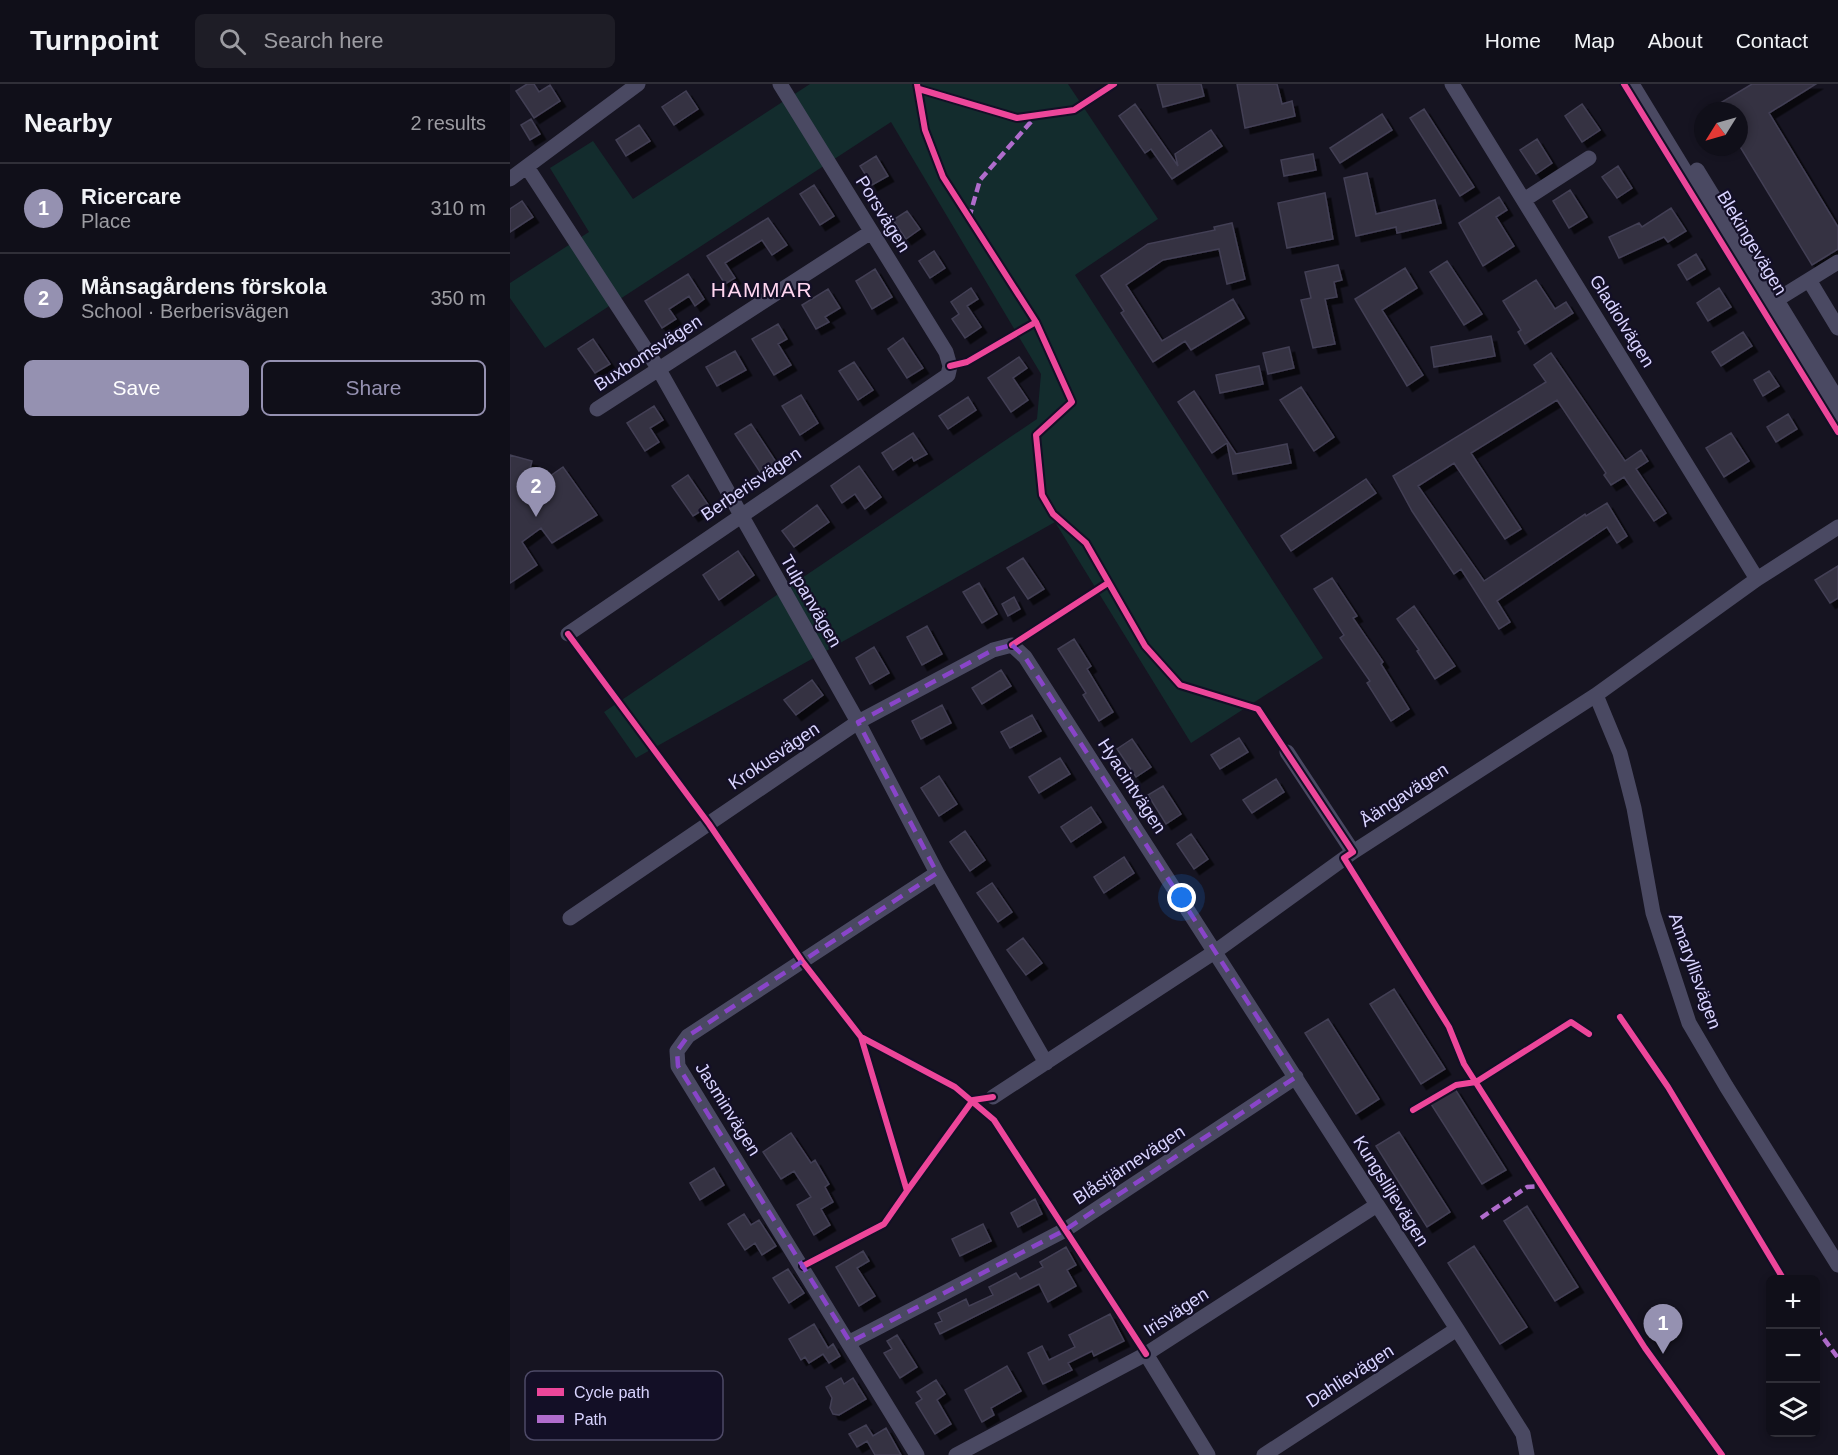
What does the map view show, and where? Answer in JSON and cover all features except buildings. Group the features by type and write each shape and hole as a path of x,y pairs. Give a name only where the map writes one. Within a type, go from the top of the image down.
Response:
{"street":[{"path":"510,179 639,84"},
{"name":"Porsvägen","path":"780,84 946,352 950,366"},
{"name":"Gladiolvägen","path":"1452,84 1757,579"},
{"name":"Blekingevägen","path":"1632,84 1772,303 1838,400"},
{"name":"Blekingevägen","path":"1644,84 1772,303 1838,422"},
{"path":"1524,200 1589,158"},
{"name":"Tulpanvägen","path":"527,167 658,368 858,722 937,873 1046,1063"},
{"name":"Buxbomsvägen","path":"597,409 871,232"},
{"path":"1772,303 1838,262"},
{"path":"1809,280 1838,326"},
{"name":"Berberisvägen","path":"568,634 948,375 950,366"},
{"name":"Åängavägen","path":"993,1097 1216,951 1353,852 1596,695 1757,579 1838,526"},
{"name":"Krokusvägen","path":"570,918 858,722 993,650 1012,645"},
{"name":"Hyacintvägen","path":"1012,645 1025,657 1216,951"},
{"name":"Amaryllisvägen","path":"1596,695 1620,753 1634,808 1653,913 1689,1023 1838,1265"},
{"path":"1287,752 1353,852"},
{"name":"Jasminvägen","path":"917,1455 678,1066 677,1051 688,1036 937,873"},
{"name":"Kungsliljevägen","path":"1216,951 1523,1434 1528,1454"},
{"name":"Blåstjärnevägen","path":"849,1342 1065,1230 1296,1077"},
{"name":"Irisvägen","path":"956,1455 1146,1354 1377,1204"},
{"name":"Dahlievägen","path":"1264,1455 1457,1329"},
{"path":"1146,1354 1208,1455"}],"highlighted area":[{"path":"1012,645 1025,657 1296,1077 1065,1230 850,1342 678,1066 677,1051 688,1036 937,873 858,722 993,650"}],"green space":[{"path":"810,84 1068,84 1158,219 1075,275 1323,658 1191,743 1055,522 636,758 604,712 1037,419 1041,374 891,122 545,348 510,298 510,283 589,232 550,168 593,141 633,199"}],"marked path":[{"path":"969,218 980,180 1036,116"},
{"path":"1481,1218 1527,1187 1542,1186"},
{"path":"1817,1329 1838,1358"}],"cycle path":[{"path":"917,84 925,130 943,177 1036,322 1072,402 1036,435 1042,495 1053,514 1086,543 1145,646 1180,685 1258,709 1353,852 1344,858 1449,1027 1464,1064 1645,1348 1722,1455"},
{"path":"919,89 1017,118 1074,110 1114,84"},
{"path":"1624,84 1838,432"},
{"path":"950,366 967,362 1036,322"},
{"path":"1012,645 1108,583"},
{"path":"568,634 709,824 802,961 861,1037 955,1087 994,1120 1146,1354"},
{"path":"1620,1017 1668,1087 1781,1275"},
{"path":"1413,1110 1456,1085 1476,1082 1571,1022 1589,1034"},
{"path":"803,1266 884,1224 907,1191 861,1037"},
{"path":"907,1191 973,1100 993,1097"}],"place":[{"name":"Månsagårdens förskola","path":"536,517"},
{"name":"Ricercare","path":"1663,1354"}],"district":[{"name":"HAMMAR","path":"762,289"}]}
